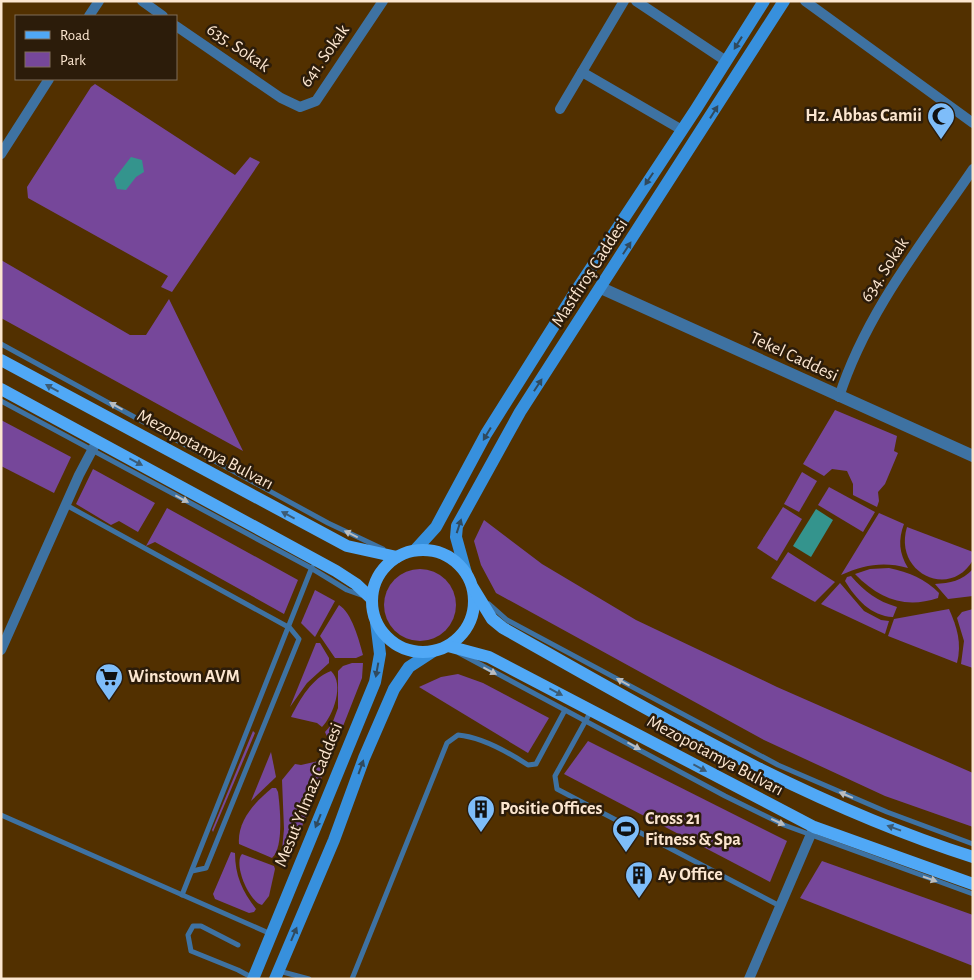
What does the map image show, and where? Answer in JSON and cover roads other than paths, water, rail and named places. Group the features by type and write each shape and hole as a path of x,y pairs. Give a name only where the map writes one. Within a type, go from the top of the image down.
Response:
{"main road":[{"name":"Mastfıroş Caddesi","path":"416,549 436,527 502,409 596,258 682,130 764,1"},
{"name":"Mastfıroş Caddesi","path":"466,573 456,537 457,526 520,412 602,288 784,1"},
{"name":"Mezopotamya Bulvarı","path":"1,360 347,546 396,556"},
{"path":"1,389 95,446 313,564 356,584 371,598"},
{"path":"277,975 334,840 364,758 394,689 408,667 432,652 448,646 461,636 470,622 475,605 473,588 466,573 457,562 444,554 430,549 416,549 396,556 388,562 379,574 371,598 376,622 385,636 398,646 415,652 432,652"},
{"name":"Mezopotamya Bulvarı","path":"473,588 492,619 503,628 645,709 778,779 827,802 973,857"},
{"name":"Mesut Yılmaz Caddesi","path":"253,979 375,682 380,654 376,622"},
{"name":"Mezopotamya Bulvarı","path":"448,646 489,656 588,715 812,831 973,884"}],"street":[{"path":"90,15 98,1"},
{"path":"142,1 162,15"},
{"name":"641. Sokak","path":"281,98 300,107 316,101 383,1"},
{"path":"560,109 624,1"},
{"path":"636,1 726,61"},
{"path":"805,1 973,124"},
{"name":"635. Sokak","path":"178,27 281,98"},
{"path":"582,72 682,130"},
{"path":"1,154 48,80"},
{"name":"634. Sokak","path":"839,396 846,374 877,310 973,169"},
{"name":"Tekel Caddesi","path":"602,288 973,456"},
{"path":"2,645 95,446"},
{"path":"749,979 812,831"}],"lane":[{"path":"1,344 328,523 396,556"},
{"path":"1,401 95,446"},
{"path":"66,505 290,628 299,639 206,868 192,872"},
{"path":"182,895 244,737 290,628 313,564"},
{"path":"473,588 496,612 507,620 778,765 887,812 973,844"},
{"path":"448,646 565,710 588,715 555,776 556,789 591,809 780,906"},
{"path":"352,979 447,743 458,735 469,736 511,754 528,765 536,764 565,710"},
{"path":"1,815 271,934"},
{"path":"812,831 973,894"},
{"path":"238,946 201,926 194,926 188,935 191,951 238,970 253,979"},
{"path":"277,975 310,979"}],"water":[{"path":"131,157 142,160 144,172 136,177 126,190 117,189 114,179"},
{"path":"816,509 833,520 811,557 793,546"}],"place":[{"name":"Hz. Abbas Camii","path":"941,140"},
{"name":"Winstown AVM","path":"109,701"},
{"name":"Positie Offices","path":"481,833"},
{"name":"Cross 21 Fitness & Spa","path":"626,853"},
{"name":"Ay Office","path":"639,899"}]}
